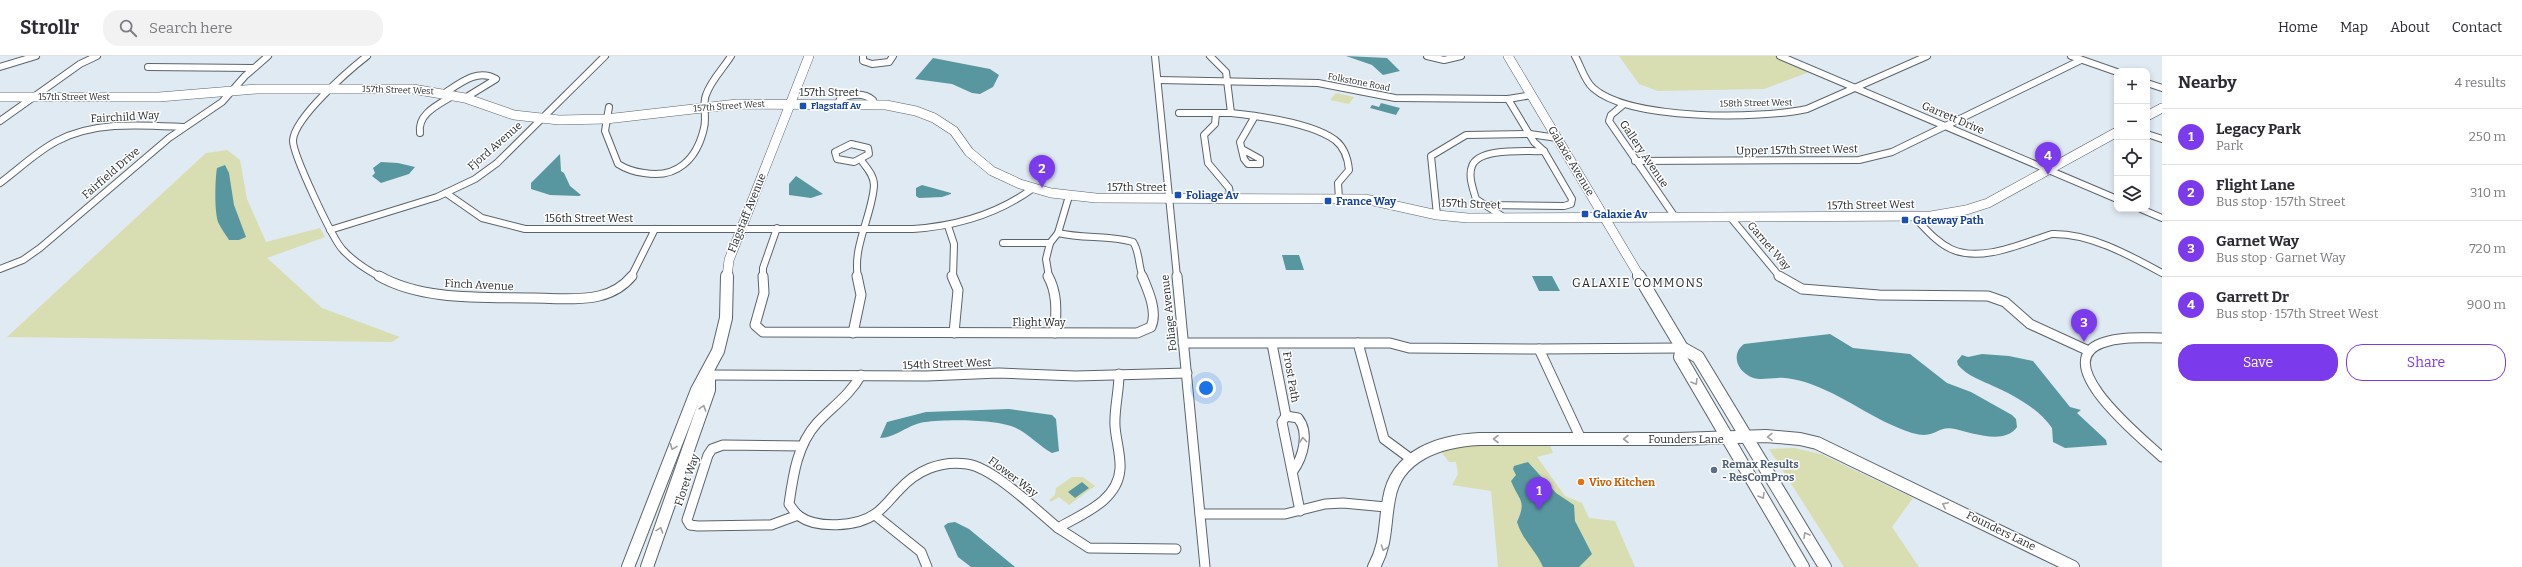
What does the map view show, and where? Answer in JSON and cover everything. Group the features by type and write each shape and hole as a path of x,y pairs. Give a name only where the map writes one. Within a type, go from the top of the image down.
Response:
{"street":[{"path":"0,67 36,56"},
{"path":"0,121 80,64 90,61 97,56"},
{"path":"233,90 268,56"},
{"name":"Finch Avenue","path":"367,56 332,88 299,122 293,140 330,230 343,250 360,265 387,279 417,289 475,298 586,298 607,295 625,285 632,276 655,229"},
{"name":"Fjord Avenue","path":"330,230 446,193 490,168 605,56"},
{"path":"609,107 604,131 618,164 622,167 651,175 666,175 681,169 689,162 698,146 706,116 706,94 723,72 731,56"},
{"name":"Flagstaff Avenue","path":"647,567 709,390 709,375 727,316 726,282 729,260 809,56"},
{"path":"863,56 863,61 876,65 889,62 893,56"},
{"name":"Foliage Avenue","path":"1155,56 1205,567"},
{"path":"1210,56 1226,72 1231,114"},
{"path":"1427,56 1442,60 1454,60 1462,56"},
{"name":"Galaxie Avenue","path":"1508,56 1682,348 1698,357 1825,567"},
{"name":"158th Street West","path":"1576,56 1592,87 1604,96 1623,105 1663,112 1789,113 1807,109 1927,56"},
{"name":"Garrett Drive","path":"1780,56 2114,198"},
{"path":"2071,56 2114,71"},
{"name":"Upper 157th Street West","path":"1635,161 1859,160 1892,152 2081,60"},
{"path":"0,127 89,64 90,61"},
{"path":"148,67 254,68"},
{"path":"420,133 419,126 424,115 450,94 479,75 488,75 496,79 465,98"},
{"name":"Folkstone Road","path":"1158,80 1227,83 1318,83 1395,98 1508,99 1532,95"},
{"path":"2150,84 2162,88"},
{"name":"157th Street West","path":"0,97 158,97 233,90 332,88 412,89 450,94 502,112 542,119 606,119 737,104 790,104"},
{"name":"Fairfield Drive","path":"4,268 40,248 183,127 222,102 233,90"},
{"path":"1484,205 1564,206 1571,204 1572,199 1544,152 1534,142 1508,99"},
{"name":"157th Street","path":"790,104 872,104 902,108 934,118 954,131 969,152 985,166 1032,189 1069,196 1169,199 1339,199 1380,201 1437,215 1505,218 1605,218"},
{"name":"Gallery Avenue","path":"1623,105 1611,115 1609,121 1635,161 1675,217"},
{"path":"2150,114 2162,108"},
{"path":"1216,113 1215,124 1204,136 1208,163 1229,188 1231,199"},
{"path":"1179,114 1216,113 1255,116 1329,136 1336,141 1349,160 1349,170 1340,178 1336,188 1339,199"},
{"path":"1242,149 1240,142 1255,116"},
{"name":"Fairchild Way","path":"0,183 49,146 70,135 104,128 183,127"},
{"path":"64,130 70,135"},
{"path":"1437,215 1438,204 1430,156 1466,135 1530,134 1557,138"},
{"name":"157th Street West","path":"1605,218 1914,217 1951,213 1978,206 2000,198 2114,134"},
{"path":"2150,135 2162,140"},
{"path":"844,146 864,146 869,151 869,154 861,160 841,161 834,156 835,152 844,146"},
{"path":"1505,218 1476,199 1469,171 1470,166 1484,154 1489,153 1544,152"},
{"path":"853,333 861,295 857,274 863,228 874,184 872,173 861,160"},
{"name":"156th Street West","path":"446,193 474,215 505,226 539,229 928,228 948,226 994,213 1032,189"},
{"path":"1054,333 1055,292 1047,274 1046,259 1050,243 1058,233 1069,196"},
{"path":"2148,212 2162,218"},
{"path":"1914,217 1947,246 1958,252 1975,254 2052,234 2065,233 2083,237 2162,273"},
{"name":"Garnet Way","path":"1731,218 1780,277 1791,285 1807,290 1878,295 1988,296 2005,302 2030,324 2089,351"},
{"path":"948,226 954,244 952,275 958,290 954,333"},
{"name":"Flight Way","path":"777,228 762,272 764,293 755,325 759,330 771,333 1137,333 1148,330 1153,323 1151,297 1139,270 1137,248 1133,242 1122,239 1080,238 1058,233"},
{"path":"1003,243 1050,243"},
{"path":"4,268 15,273"},
{"path":"2162,338 2119,339 2100,343 2089,351 2084,364 2086,374 2092,384 2162,458"},
{"path":"1183,343 1390,344 1409,348 1682,348"},
{"name":"Frost Path","path":"1272,344 1286,416 1282,422 1293,471 1292,483 1300,511"},
{"path":"1358,344 1384,439 1411,459"},
{"name":"Galaxie Avenue","path":"1682,348 1680,358 1804,567"},
{"path":"1539,349 1581,439"},
{"name":"154th Street West","path":"709,375 927,376 988,373 1076,376 1187,373"},
{"path":"1058,528 1099,503 1109,495 1119,481 1120,468 1114,420 1120,392 1119,374"},
{"name":"Flagstaff Avenue","path":"628,567 694,397 709,375"},
{"path":"798,515 789,504 791,487 802,446 813,428 850,393 861,375"},
{"name":"Frost Path","path":"1286,416 1298,418 1304,444 1301,460 1293,471"},
{"name":"Founders Lane","path":"1374,567 1386,540 1386,507 1391,484 1411,459 1432,448 1463,440 1785,437 1817,443 2073,567"},
{"name":"Floret Way","path":"798,515 771,525 698,526 690,525 687,520 708,455 712,449 722,445 802,446"},
{"name":"Flower Way","path":"798,515 818,522 845,523 875,515 918,473 935,466 956,463 977,465 986,469 1058,528 1081,544 1090,548 1176,549"},
{"path":"1200,514 1285,514 1325,504 1343,502 1386,507"},
{"path":"875,515 921,552 927,567"},
{"name":"Founders Lane","path":"2056,558 2080,567"}],"green space":[{"path":"1619,56 1776,56 1812,71 1764,89 1658,91 1639,84"},
{"path":"1336,93 1354,97 1349,104 1330,100"},
{"path":"227,150 240,160 247,199 266,242 320,228 325,237 267,258 322,308 400,337 392,342 7,337 206,153"},
{"path":"1488,443 1489,446 1550,445 1553,453 1537,457 1565,496 1582,503 1589,518 1615,521 1635,567 1498,567 1491,491 1452,485 1458,474 1456,462 1449,462 1440,450 1452,447"},
{"path":"1794,448 1821,454 1913,498 1892,527 1919,567 1844,567 1769,449"},
{"path":"1072,477 1083,477 1095,486 1069,505 1059,497 1051,502 1049,500 1055,495 1056,488"}],"water":[{"path":"1346,56 1387,58 1400,71 1383,75 1372,65"},
{"path":"933,58 990,69 999,75 993,87 980,94 972,93 952,84 915,79"},
{"path":"1381,103 1400,108 1396,115 1370,108 1372,105 1379,107"},
{"path":"560,154 561,171 564,173 570,186 581,195 579,196 550,195 531,189 531,183"},
{"path":"381,162 398,163 415,167 409,174 381,183 372,176 375,173 373,168"},
{"path":"225,165 229,173 234,205 246,237 239,240 229,240 217,219 215,197 217,168"},
{"path":"796,176 823,194 811,198 789,195 789,184"},
{"path":"922,185 951,194 942,197 919,198 916,196 916,188"},
{"path":"1282,255 1299,255 1304,270 1286,270"},
{"path":"1532,276 1552,276 1560,291 1539,291"},
{"path":"1830,334 1853,348 1910,354 1947,383 1971,392 2012,415 2016,419 2017,427 2012,432 1997,437 1979,435 1949,428 1932,434 1920,435 1898,428 1832,393 1805,382 1788,378 1754,378 1742,371 1738,363 1738,351 1744,344"},
{"path":"1982,354 2009,356 2033,361 2070,407 2081,410 2077,413 2106,440 2107,445 2065,448 2053,442 2052,428 2047,421 2026,403 1970,375 1958,365 1957,361 1962,355 1968,357"},
{"path":"1009,409 1052,415 1056,419 1059,451 1052,453 1016,428 985,421 946,420 925,422 913,425 891,436 880,438 887,422 926,412"},
{"path":"1528,462 1556,493 1574,505 1575,521 1592,554 1579,567 1543,567 1520,529 1517,522 1522,505 1511,481 1516,475 1513,469 1514,466"},
{"path":"1082,482 1089,488 1075,498 1068,492"},
{"path":"955,522 969,529 1015,567 971,567 958,557 944,526 948,523"}],"place":[{"name":"Flagstaff Av","path":"803,106"},
{"name":"Garrett Dr","path":"2048,175"},
{"name":"Flight Lane","path":"1042,188"},
{"name":"Foliage Av","path":"1178,195"},
{"name":"France Way","path":"1328,201"},
{"name":"Galaxie Av","path":"1585,214"},
{"name":"Gateway Path","path":"1905,220"},
{"name":"Garnet Way","path":"2084,342"},
{"name":"Remax Results - ResComPros","path":"1714,470"},
{"name":"Vivo Kitchen","path":"1581,482"},
{"name":"Legacy Park","path":"1539,510"}],"district":[{"name":"GALAXIE COMMONS","path":"1638,283"}]}
